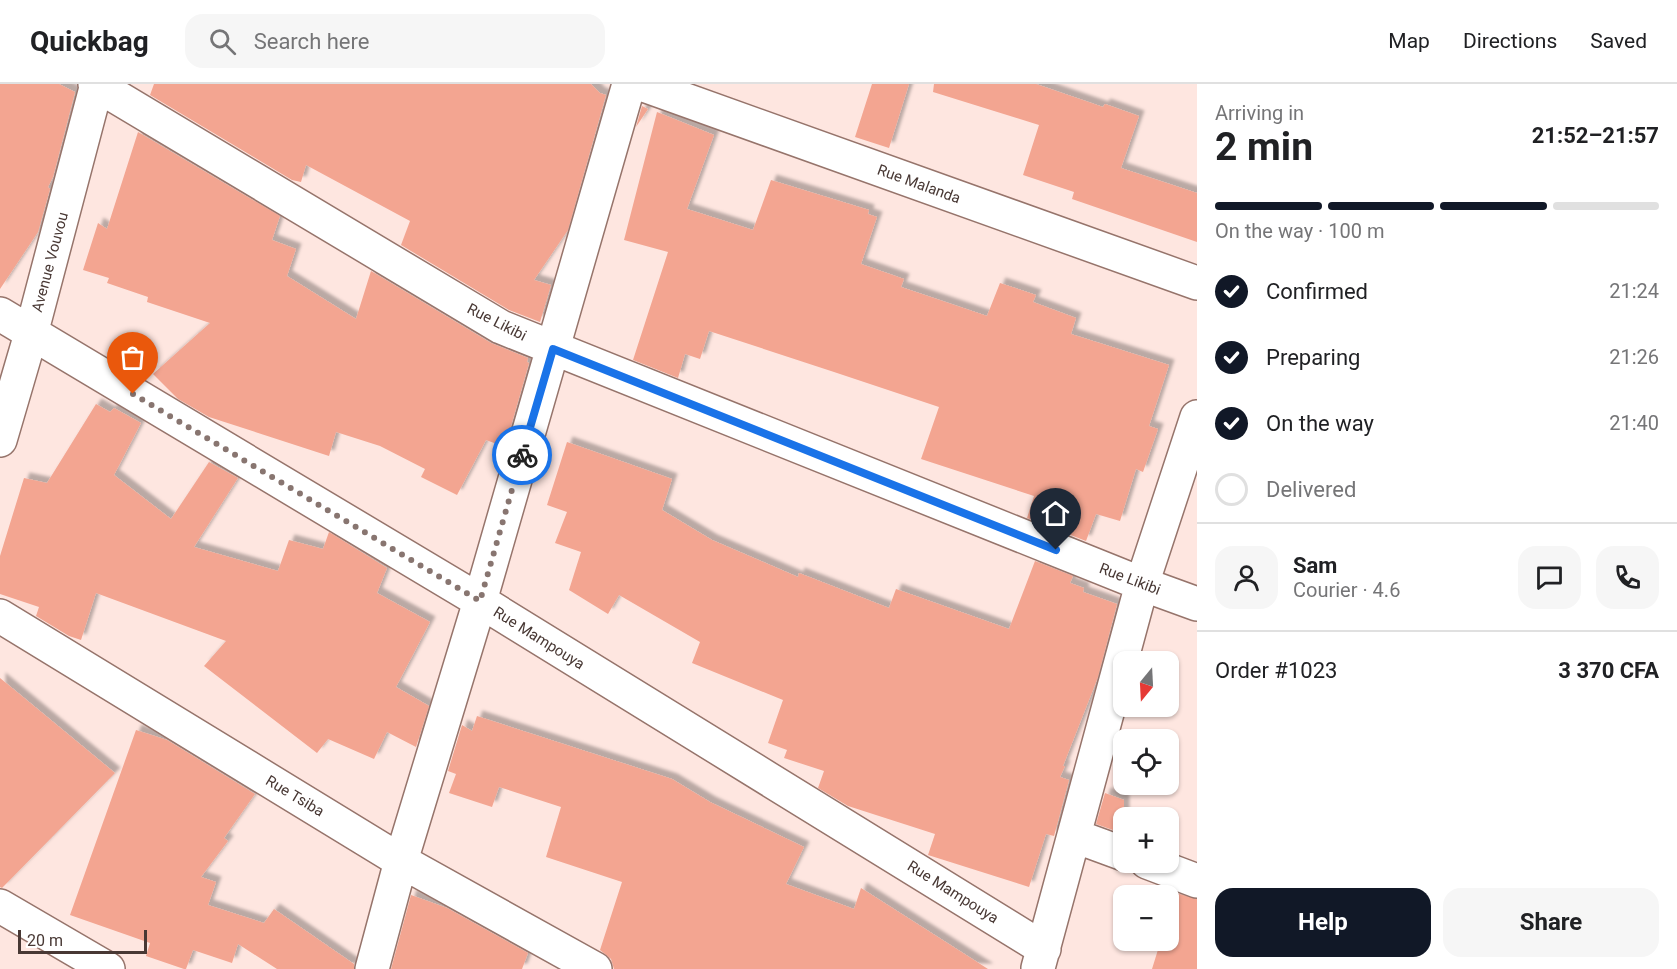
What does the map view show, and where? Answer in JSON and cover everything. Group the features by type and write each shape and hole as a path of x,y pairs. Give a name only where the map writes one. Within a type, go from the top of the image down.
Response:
{"street":[{"name":"Rue Likibi","path":"96,84 501,327 1142,585 1197,604"},
{"name":"Avenue Vouvou","path":"0,440 31,334 96,84"},
{"path":"372,969 401,861 480,601 629,84"},
{"name":"Rue Malanda","path":"641,84 1197,283"},
{"name":"Rue Mampouya","path":"0,314 480,601 1041,959"},
{"path":"1041,959 1142,585 1197,417"},
{"name":"Rue Tsiba","path":"0,616 401,861 594,969"},
{"path":"1075,836 1113,850"},
{"path":"1176,873 1197,881"},
{"path":"0,906 108,969"}],"building":[{"path":"0,84 59,84 75,92 53,177 48,187 50,189 38,232 0,289"},
{"path":"154,84 591,84 600,93 606,95 568,230 534,280 551,285 540,322 509,310 401,245 410,221 306,165 301,182 292,180 150,95"},
{"path":"872,84 909,84 889,148 855,137"},
{"path":"934,84 1036,84 1103,107 1105,104 1139,116 1121,168 1197,193 1197,242 1072,199 1074,192 1023,175 1039,125 933,92"},
{"path":"642,106 648,109 636,127"},
{"path":"657,112 714,135 687,209 753,230 771,180 869,210 868,214 877,217 861,264 904,279 901,287 987,316 1000,283 1036,295 1033,302 1076,318 1071,334 1169,365 1149,426 1158,429 1143,472 1136,469 1120,521 1096,514 1086,541 1027,518 1034,496 921,459 939,407 834,372 709,331 700,359 685,354 678,378 633,360 668,252 624,240"},
{"path":"138,132 280,216 272,240 296,249 287,276 356,319 371,271 491,343 528,358 529,363 505,447 486,440 457,495 421,477 425,469 380,446 336,432 329,456 209,417 178,399 153,374 210,323 147,302 148,297 107,283 109,278 83,270 98,223 107,229"},
{"path":"96,404 110,412 114,408 141,423 114,475 171,519 209,462 238,478 194,547 278,571 289,540 323,549 329,532 387,568 377,593 430,622 396,687 429,706 416,747 387,732 374,759 328,739 317,753 204,666 226,641 96,593 81,640 69,636 36,616 39,607 0,594 0,556 24,478 47,483"},
{"path":"567,442 672,479 662,510 712,540 798,577 799,573 889,608 896,589 1009,629 1035,561 1073,576 1070,583 1084,588 1083,592 1117,604 1098,677 1060,777 1069,780 1054,836 1046,834 1029,887 928,855 935,834 848,806 818,788 824,771 784,758 787,750 768,743 783,700 692,663 700,642 619,595 608,614 569,590 581,552 555,543 567,512 547,505"},
{"path":"0,678 115,773 2,888 0,887"},
{"path":"477,716 672,779 710,802 804,847 786,884 854,909 861,888 988,969 614,969 611,959 600,950 622,882 546,857 561,807 499,787 492,807 449,793 456,774 448,771 462,725 472,731"},
{"path":"136,730 167,740 255,794 224,838 228,841 201,877 216,882 208,905 264,923 274,909 354,964 354,969 277,969 238,944 232,963 193,950 186,969 184,969 146,956 150,943 70,915"},
{"path":"1105,793 1124,800 1124,807 1113,807 1113,830 1096,824"},
{"path":"1179,894 1197,899 1197,969 1152,969 1158,951 1179,951"},
{"path":"411,895 447,908 528,953 522,969 391,969"}],"way so far":[{"path":"133,394 480,601 522,455"}],"route":[{"path":"522,455 553,349 1056,550"}]}
